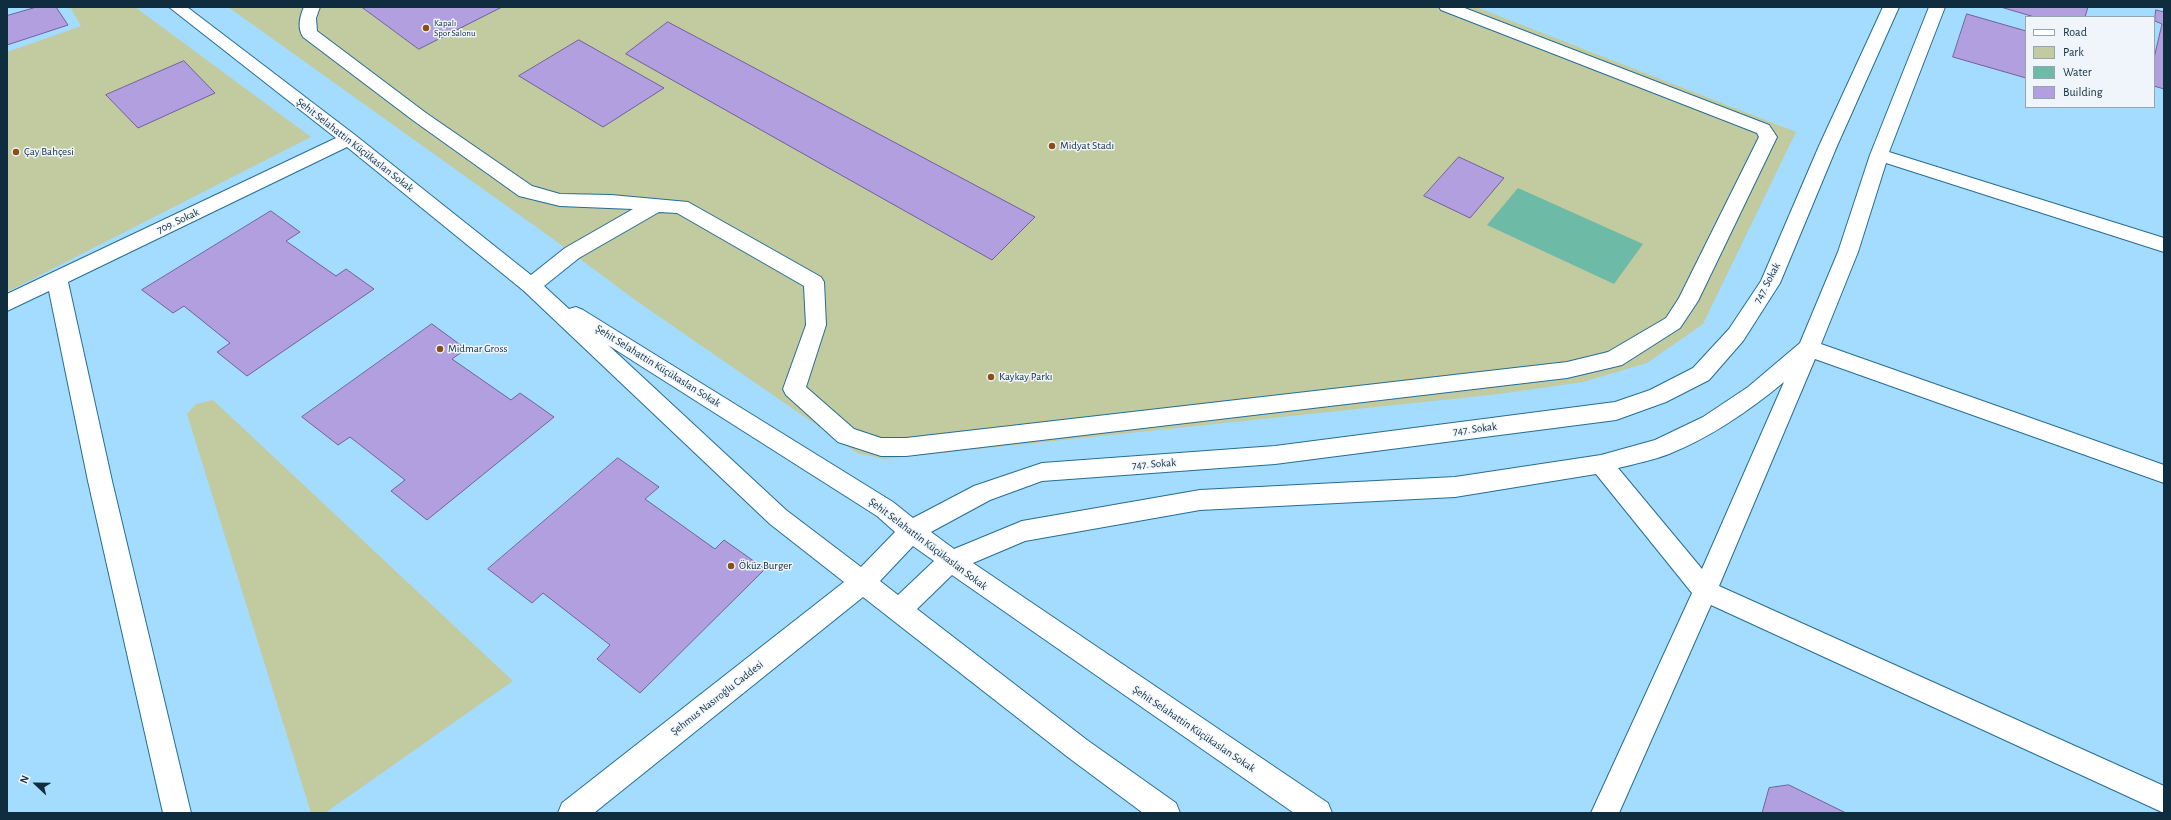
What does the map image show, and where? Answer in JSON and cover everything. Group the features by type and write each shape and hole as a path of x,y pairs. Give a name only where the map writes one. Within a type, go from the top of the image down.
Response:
{"street":[{"name":"Şehit Selahattin Küçükaslan Sokak","path":"177,7 349,139 531,286 778,517 1078,749 1166,813"},
{"path":"312,7 308,18 308,33 420,117 526,191 560,200 611,201 681,207 814,282 816,325 803,358 794,389 846,436 881,447 906,447 1559,371 1614,359 1673,324 1688,301 1768,137 1763,129 1447,7"},
{"name":"747. Sokak","path":"863,582 911,531 982,493 1042,472 1274,455 1616,411 1658,396 1701,374 1736,335 1770,283 1828,146 1891,7"},
{"path":"1605,813 1705,591 1809,348 1848,252 1879,155 1937,7"},
{"name":"709. Sokak","path":"7,304 349,139"},
{"path":"1879,155 2164,245"},
{"path":"531,286 572,253 656,205"},
{"path":"57,279 100,481 177,813"},
{"name":"Şehit Selahattin Küçükaslan Sokak","path":"531,286 885,509 911,531 1004,600 1318,813"},
{"path":"899,610 951,560 1022,531 1200,500 1455,487 1601,464 1661,447 1711,423 1756,393 1809,348"},
{"path":"1809,348 2164,474"},
{"path":"1601,464 1705,591 2164,800"},
{"name":"Şehmus Nasıroğlu Caddesi","path":"572,813 863,582"}],"green space":[{"path":"70,7 135,7 311,137 7,292 7,52 81,26"},
{"path":"228,7 1476,7 1796,132 1703,324 1647,363 1583,382 1499,394 884,459 857,453 638,302 553,239"},
{"path":"213,400 513,681 325,813 311,813 187,414 196,404"}],"water":[{"path":"1518,188 1643,244 1614,284 1487,225"}],"building":[{"path":"37,7 56,7 68,25 7,45 7,16"},
{"name":"Kapalı Spor Salonu","path":"362,7 502,7 419,49"},
{"path":"2001,7 2088,7 2085,16 2032,16"},
{"path":"2156,10 2164,12 2164,89 2155,86 2155,54 2162,24 2155,21"},
{"path":"1967,14 2025,31 2025,78 1953,57"},
{"path":"668,22 1035,217 992,260 626,54"},
{"path":"579,40 664,88 603,127 519,76"},
{"path":"184,61 215,93 138,128 106,95"},
{"path":"1459,157 1504,178 1470,218 1424,196"},
{"path":"271,211 300,232 286,241 336,276 346,269 374,289 247,376 217,352 230,343 184,306 173,313 142,290"},
{"path":"432,324 466,349 452,359 511,400 520,393 554,417 427,520 391,491 405,480 350,437 338,445 302,417"},
{"path":"618,458 659,487 645,499 715,549 724,540 765,569 640,693 597,659 610,645 543,593 532,603 488,569"},
{"path":"1789,785 1846,813 1762,813 1769,788"}],"place":[{"name":"Kapalı Spor Salonu","path":"426,28"},
{"name":"Midyat Stadı","path":"1052,146"},
{"name":"Çay Bahçesi","path":"16,152"},
{"name":"Midmar Gross","path":"440,349"},
{"name":"Kaykay Parkı","path":"991,377"},
{"name":"Öküz Burger","path":"731,566"}]}
